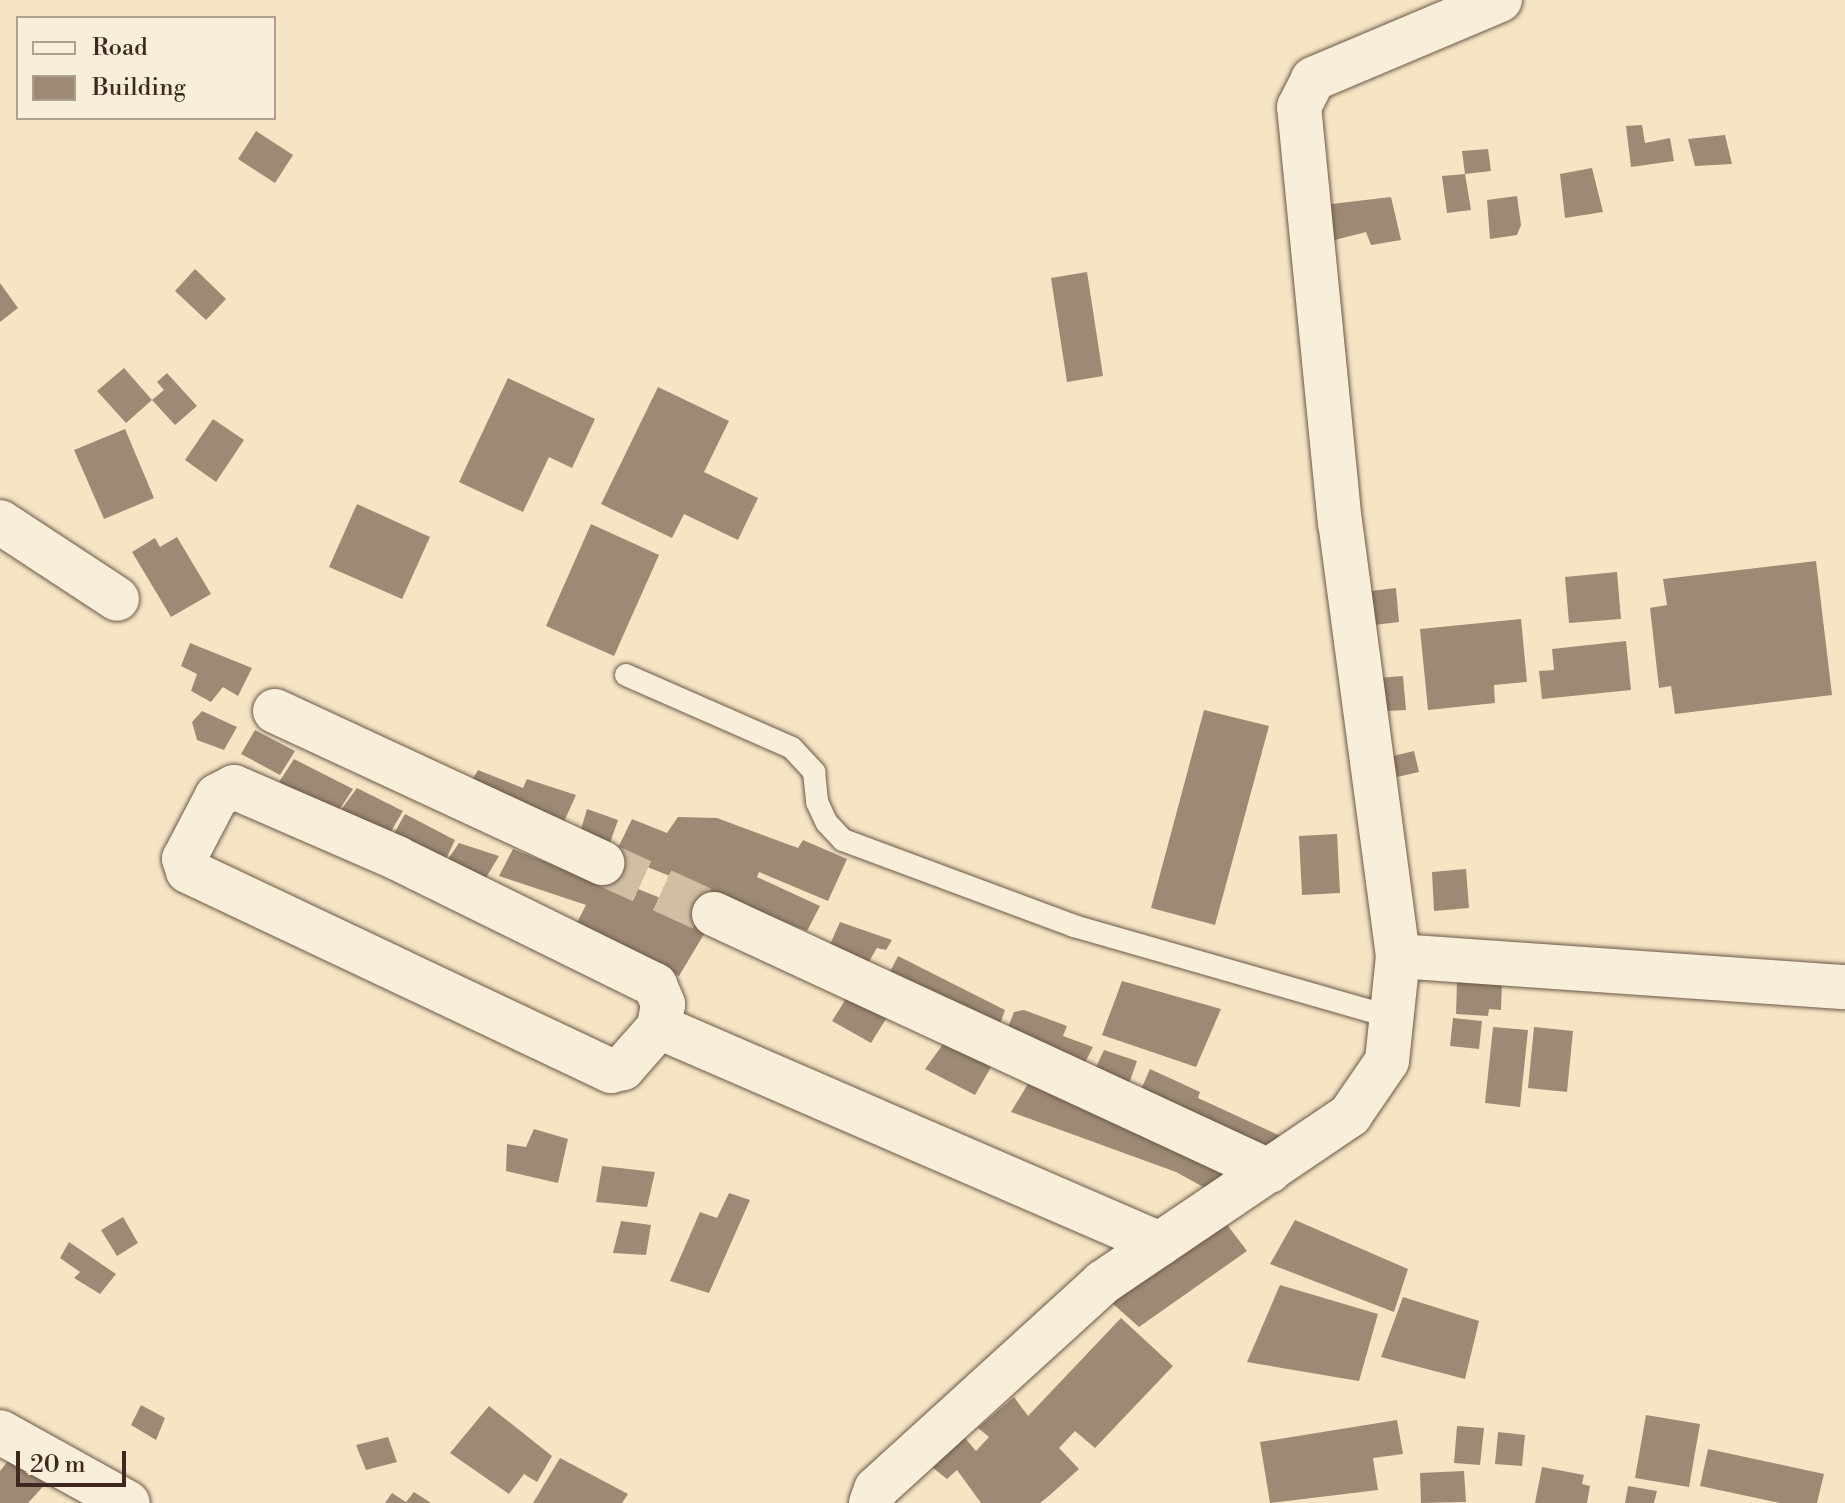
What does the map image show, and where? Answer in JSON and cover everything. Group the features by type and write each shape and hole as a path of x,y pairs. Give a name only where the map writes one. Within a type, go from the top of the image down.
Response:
{"street":[{"path":"871,1503 876,1489 1102,1283 1350,1115 1387,1061 1395,1018 1398,956 1340,524 1299,107 1313,79 1500,0"},
{"path":"0,522 117,599"},
{"path":"275,711 602,863"},
{"path":"234,787 397,858 655,985 663,1004 659,1027 623,1068 611,1071 188,871 184,859 217,796 234,787"},
{"path":"714,914 1269,1171"},
{"path":"1398,956 1845,987"},
{"path":"659,1027 1160,1244"},
{"path":"0,1432 128,1503"}],"lane":[{"path":"626,675 792,748 814,772 817,802 843,840 1074,926 1395,1018"}],"building":[{"path":"1642,125 1645,143 1670,138 1674,161 1631,167 1626,126"},
{"path":"256,131 293,155 275,183 238,159"},
{"path":"1725,135 1732,164 1695,166 1688,139"},
{"path":"1488,149 1491,171 1465,174 1462,151"},
{"path":"1592,168 1603,212 1565,218 1560,174"},
{"path":"1465,174 1471,210 1447,213 1442,176"},
{"path":"1517,196 1521,225 1517,235 1490,239 1487,200"},
{"path":"1391,197 1401,240 1371,245 1366,232 1327,242 1323,205"},
{"path":"195,269 226,299 206,320 175,291"},
{"path":"1087,272 1103,376 1067,382 1051,278"},
{"path":"0,283 18,308 0,322"},
{"path":"124,368 152,400 126,423 97,391"},
{"path":"167,373 197,406 175,425 152,400 164,390 157,382"},
{"path":"508,378 595,419 572,468 549,457 523,512 459,482"},
{"path":"658,387 729,421 704,472 758,498 738,540 684,514 672,538 601,504"},
{"path":"213,419 244,440 216,482 185,460"},
{"path":"125,429 154,498 104,519 74,450"},
{"path":"357,504 430,537 402,599 329,567"},
{"path":"591,524 659,555 614,656 546,626"},
{"path":"177,537 211,594 171,617 132,552 155,538 160,547"},
{"path":"1816,561 1832,695 1675,714 1671,686 1659,688 1650,608 1667,605 1663,579"},
{"path":"1617,572 1621,619 1569,623 1565,577"},
{"path":"1396,588 1399,622 1374,625 1370,591"},
{"path":"1521,619 1527,682 1494,685 1495,703 1428,710 1420,629"},
{"path":"1626,641 1631,690 1542,699 1539,671 1554,670 1552,649"},
{"path":"190,643 252,668 238,696 223,687 211,702 191,691 197,674 181,666"},
{"path":"1403,676 1406,710 1368,712 1365,679"},
{"path":"1204,710 1269,726 1215,925 1151,908"},
{"path":"202,711 237,727 224,750 197,740 192,722"},
{"path":"255,730 295,751 280,775 241,754"},
{"path":"1414,751 1419,772 1397,777 1393,756"},
{"path":"294,759 353,789 336,815 279,782"},
{"path":"478,770 523,788 527,779 576,795 563,824 467,789"},
{"path":"357,788 403,811 386,840 340,811"},
{"path":"587,809 618,820 610,843 580,833"},
{"path":"405,814 455,840 441,869 388,844"},
{"path":"678,817 717,818 798,848 803,840 847,859 828,901 759,872 757,877 820,906 807,931 615,854 632,819 667,833"},
{"path":"1337,834 1340,893 1302,895 1299,836"},
{"path":"459,843 499,856 481,886 442,868"},
{"path":"513,849 598,883 603,875 713,919 679,976 571,934 586,905 499,876"},
{"path":"1466,869 1469,908 1434,911 1432,872"},
{"path":"840,922 892,940 886,950 877,948 867,965 828,949"},
{"path":"898,956 1005,1010 999,1027 889,974"},
{"path":"1122,981 1221,1009 1196,1067 1102,1035"},
{"path":"1457,981 1502,982 1501,1010 1489,1009 1488,1016 1456,1014"},
{"path":"849,994 889,1014 871,1043 832,1021"},
{"path":"1024,1010 1067,1026 1063,1036 1093,1047 1080,1072 1002,1042 1014,1012"},
{"path":"1453,1018 1482,1021 1479,1049 1450,1046"},
{"path":"1493,1027 1528,1030 1520,1107 1485,1103"},
{"path":"1534,1027 1573,1031 1567,1092 1528,1088"},
{"path":"946,1040 994,1062 975,1095 925,1069"},
{"path":"1104,1050 1137,1061 1126,1092 1090,1080"},
{"path":"1150,1069 1200,1092 1198,1098 1300,1145 1273,1167 1136,1101"},
{"path":"1029,1082 1239,1167 1216,1194 1176,1172 1011,1112"},
{"path":"534,1129 568,1139 558,1183 506,1171 507,1144 526,1147"},
{"path":"602,1166 655,1172 647,1207 596,1202"},
{"path":"729,1193 750,1200 709,1293 670,1281 700,1212 717,1218"},
{"path":"123,1217 138,1243 117,1256 101,1230"},
{"path":"1295,1220 1408,1269 1394,1312 1270,1264"},
{"path":"621,1221 651,1225 646,1255 613,1253"},
{"path":"1225,1222 1247,1251 1139,1327 1112,1303"},
{"path":"69,1242 116,1274 100,1294 74,1278 80,1272 60,1258"},
{"path":"1280,1285 1378,1314 1359,1381 1247,1362"},
{"path":"1403,1297 1479,1321 1465,1379 1381,1357"},
{"path":"1121,1318 1173,1366 1095,1448 1075,1431 1059,1448 1079,1469 1040,1503 981,1503 957,1470 947,1479 932,1467 964,1437 976,1451 989,1437 978,1428 1014,1397 1028,1416"},
{"path":"141,1405 165,1418 156,1440 131,1425"},
{"path":"489,1406 552,1456 537,1482 524,1474 509,1494 450,1453"},
{"path":"1646,1415 1700,1424 1689,1487 1635,1478"},
{"path":"1397,1420 1403,1454 1373,1458 1378,1490 1270,1503 1260,1442"},
{"path":"1457,1426 1484,1428 1480,1465 1454,1463"},
{"path":"1498,1432 1525,1435 1522,1466 1495,1464"},
{"path":"388,1437 397,1462 366,1470 356,1445"},
{"path":"1708,1449 1824,1474 1817,1503 1780,1503 1700,1486"},
{"path":"560,1458 628,1494 622,1503 533,1503"},
{"path":"9,1460 50,1479 28,1503 0,1503 0,1471"},
{"path":"1542,1467 1584,1475 1582,1484 1590,1486 1587,1503 1535,1503"},
{"path":"1464,1471 1466,1502 1421,1503 1420,1473"},
{"path":"1628,1486 1657,1491 1654,1503 1625,1503"},
{"path":"414,1492 431,1503 385,1503 392,1493 406,1502"}],"tunnel":[{"path":"602,863 714,914"}]}
